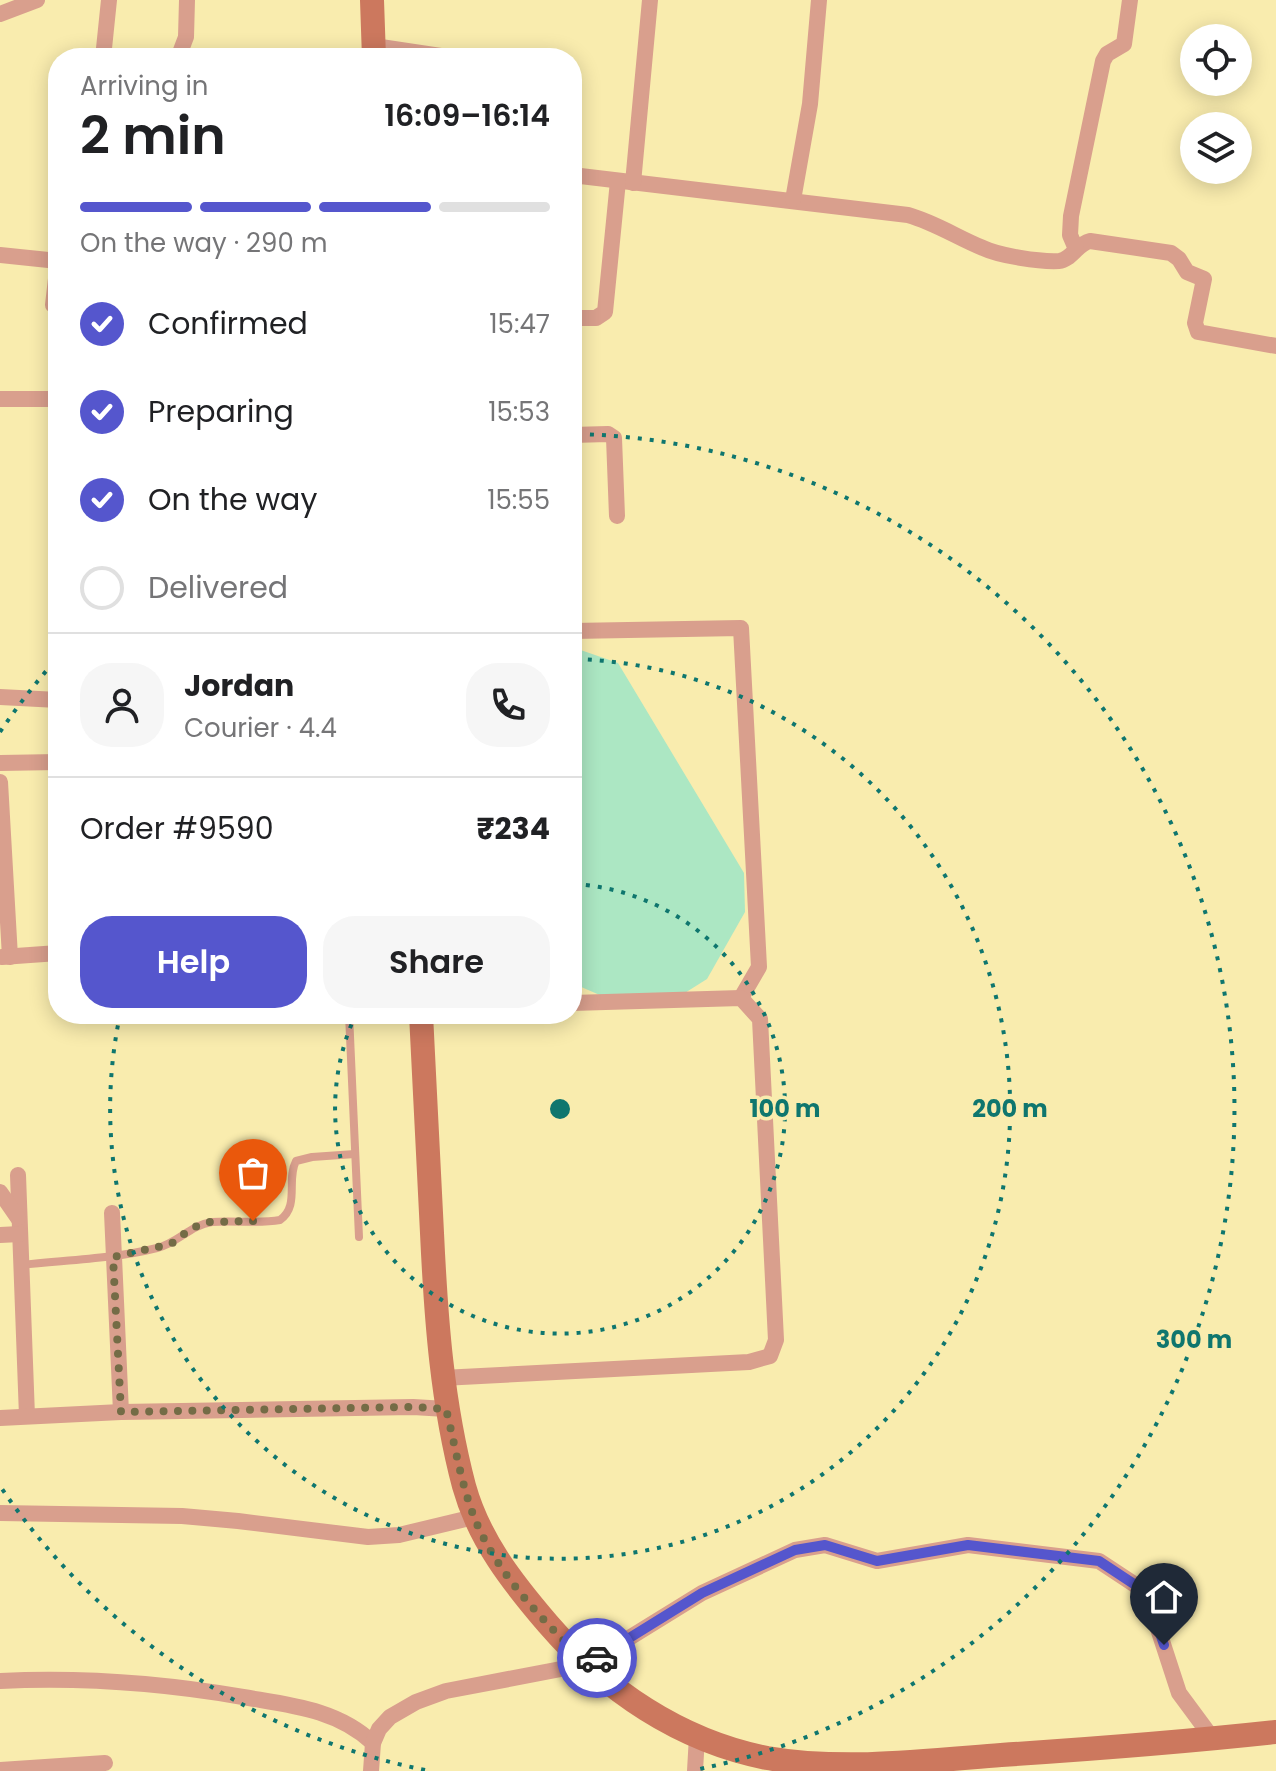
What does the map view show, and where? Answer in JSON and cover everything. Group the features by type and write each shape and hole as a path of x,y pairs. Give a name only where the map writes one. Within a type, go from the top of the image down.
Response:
{"street":[{"path":"0,14 37,0"},
{"path":"104,48 109,0"},
{"path":"182,48 186,37 187,0"},
{"path":"372,0 374,48"},
{"path":"582,318 596,318 605,312 650,0"},
{"path":"793,200 810,104 819,0"},
{"path":"1076,249 1070,230 1071,216 1103,61 1107,54 1124,44 1130,0"},
{"path":"582,176 908,215 940,225 983,248 1006,254 1060,261 1081,244 1090,241 1174,255 1187,272 1205,281 1195,323 1198,332 1276,346"},
{"path":"0,255 48,260"},
{"path":"0,399 48,399"},
{"path":"582,435 608,434 614,438 617,516"},
{"path":"582,631 741,628 759,967 741,998"},
{"path":"0,697 48,699"},
{"path":"0,763 48,762"},
{"path":"0,782 5,957 48,954"},
{"path":"442,1378 749,1362 770,1356 776,1340 760,1019 741,998 582,1003"},
{"path":"422,1024 442,1378 446,1409 465,1488 488,1546 510,1579 587,1664 642,1709 697,1736 768,1758 852,1764 1077,1751 1276,1732"},
{"path":"18,1175 27,1416"},
{"path":"0,1192 20,1226"},
{"path":"112,1213 121,1412"},
{"path":"0,1235 20,1226"},
{"path":"0,1418 121,1412 446,1409"},
{"path":"0,1513 182,1516 368,1537 399,1535 474,1517"},
{"path":"371,1771 373,1743 379,1729 390,1717 446,1691 587,1664 702,1593 795,1550 825,1545 877,1561 968,1545 1099,1561 1146,1592 1179,1693 1213,1739"},
{"path":"0,1681 105,1680 213,1692 318,1711 353,1726 373,1743"},
{"path":"695,1771 697,1736"},
{"path":"0,1770 105,1763"}],"lane":[{"path":"349,1024 359,1237"},
{"path":"22,1265 113,1257 171,1244 192,1228 210,1222 280,1220 291,1207 292,1172 296,1161 355,1154"}],"green space":[{"path":"582,650 618,663 744,873 745,912 707,979 680,996 602,996 582,987"}],"way so far":[{"path":"253,1221 210,1222 192,1228 171,1244 113,1257 121,1412 446,1409 465,1488 488,1546 510,1579 554,1631 587,1664 597,1658"}],"route":[{"path":"597,1658 702,1593 754,1567 795,1550 825,1545 877,1561 968,1545 1099,1561 1146,1592 1164,1645"}]}
